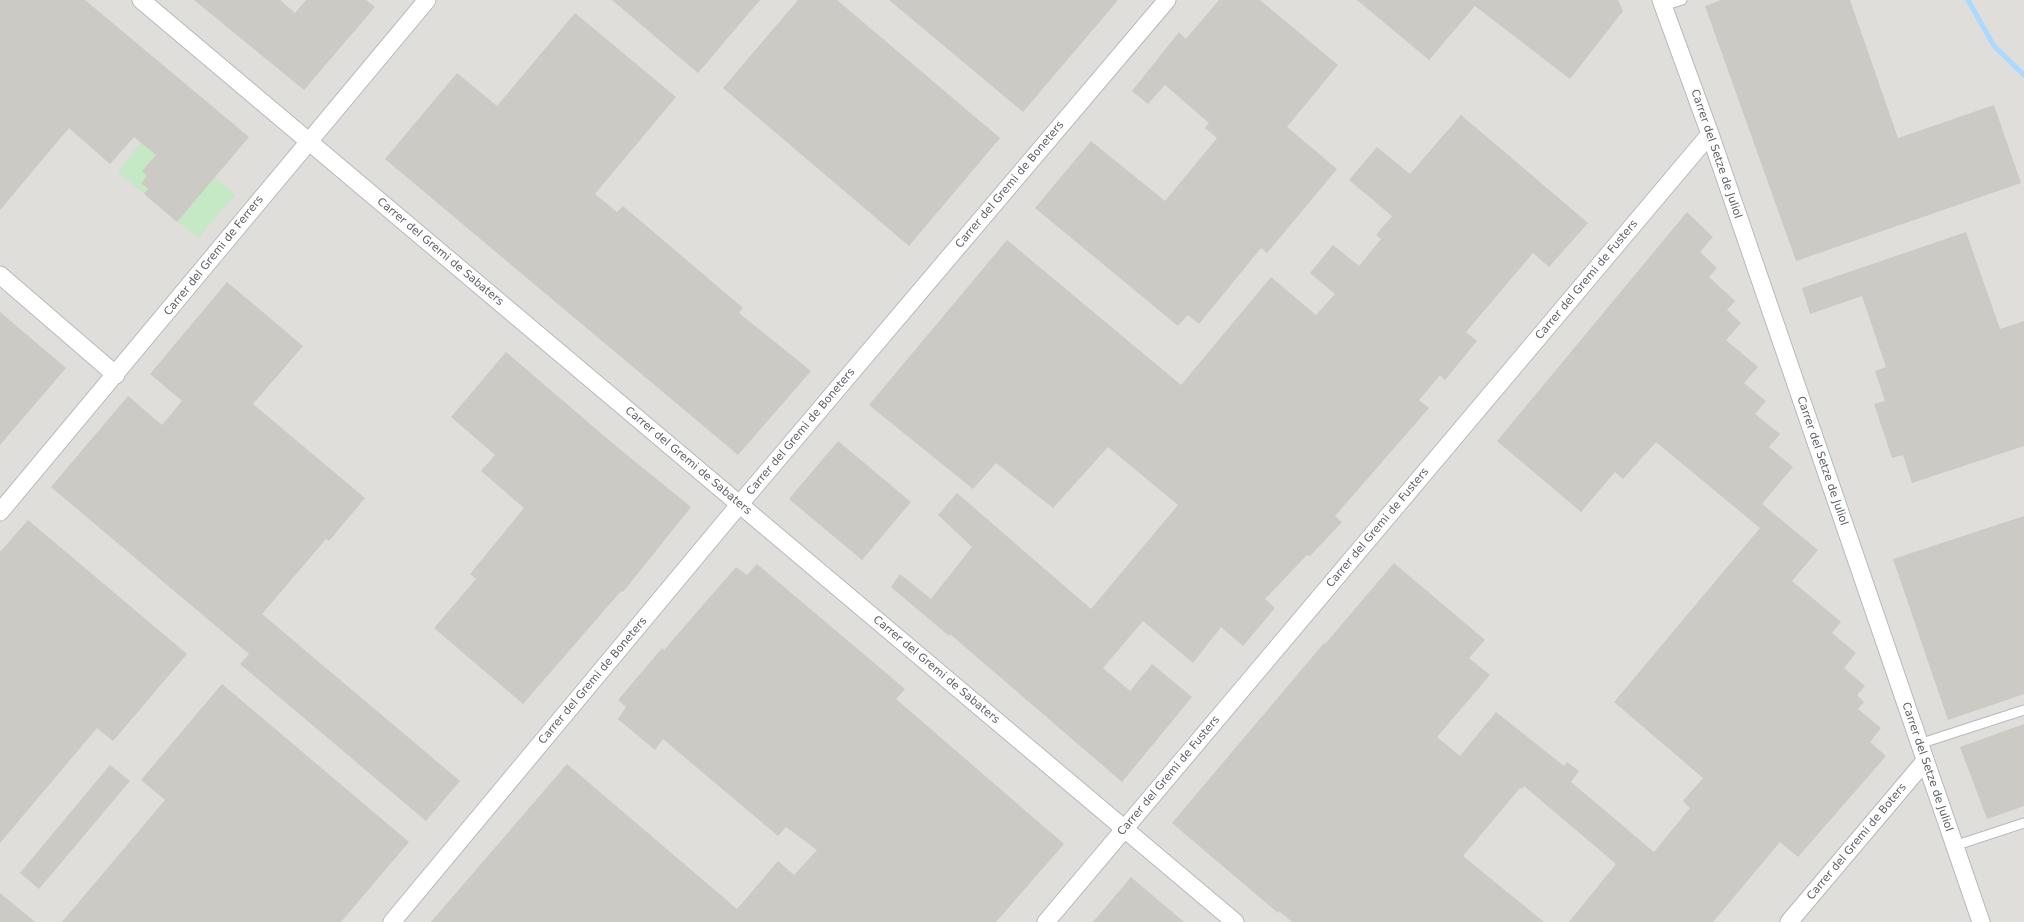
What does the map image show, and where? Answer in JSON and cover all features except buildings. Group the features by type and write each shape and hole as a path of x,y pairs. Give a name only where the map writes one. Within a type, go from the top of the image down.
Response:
{"street":[{"name":"Carrer del Gremi de Sabaters","path":"141,0 1235,922"},
{"name":"Carrer del Gremi de Ferrers","path":"0,512 116,375 427,0"},
{"name":"Carrer del Gremi de Boneters","path":"392,922 740,505 1167,0"},
{"name":"Carrer del Setze de Juliol","path":"1662,3 1710,134 1981,922"},
{"name":"Carrer del Gremi de Fusters","path":"1046,922 1710,134"},
{"path":"0,275 116,375"},
{"name":"Carrer del Gremi de Boters","path":"1789,922 1925,761"}],"lane":[{"path":"1662,3 1682,0"},
{"path":"1919,744 2024,710"},
{"path":"1954,846 2024,823"}],"shaded area":[{"path":"0,0 2024,0 2024,922 0,922"}],"green space":[{"path":"154,126 235,195 198,238 118,172"}],"waterway":[{"path":"1968,0 1994,46 2024,75"}]}
